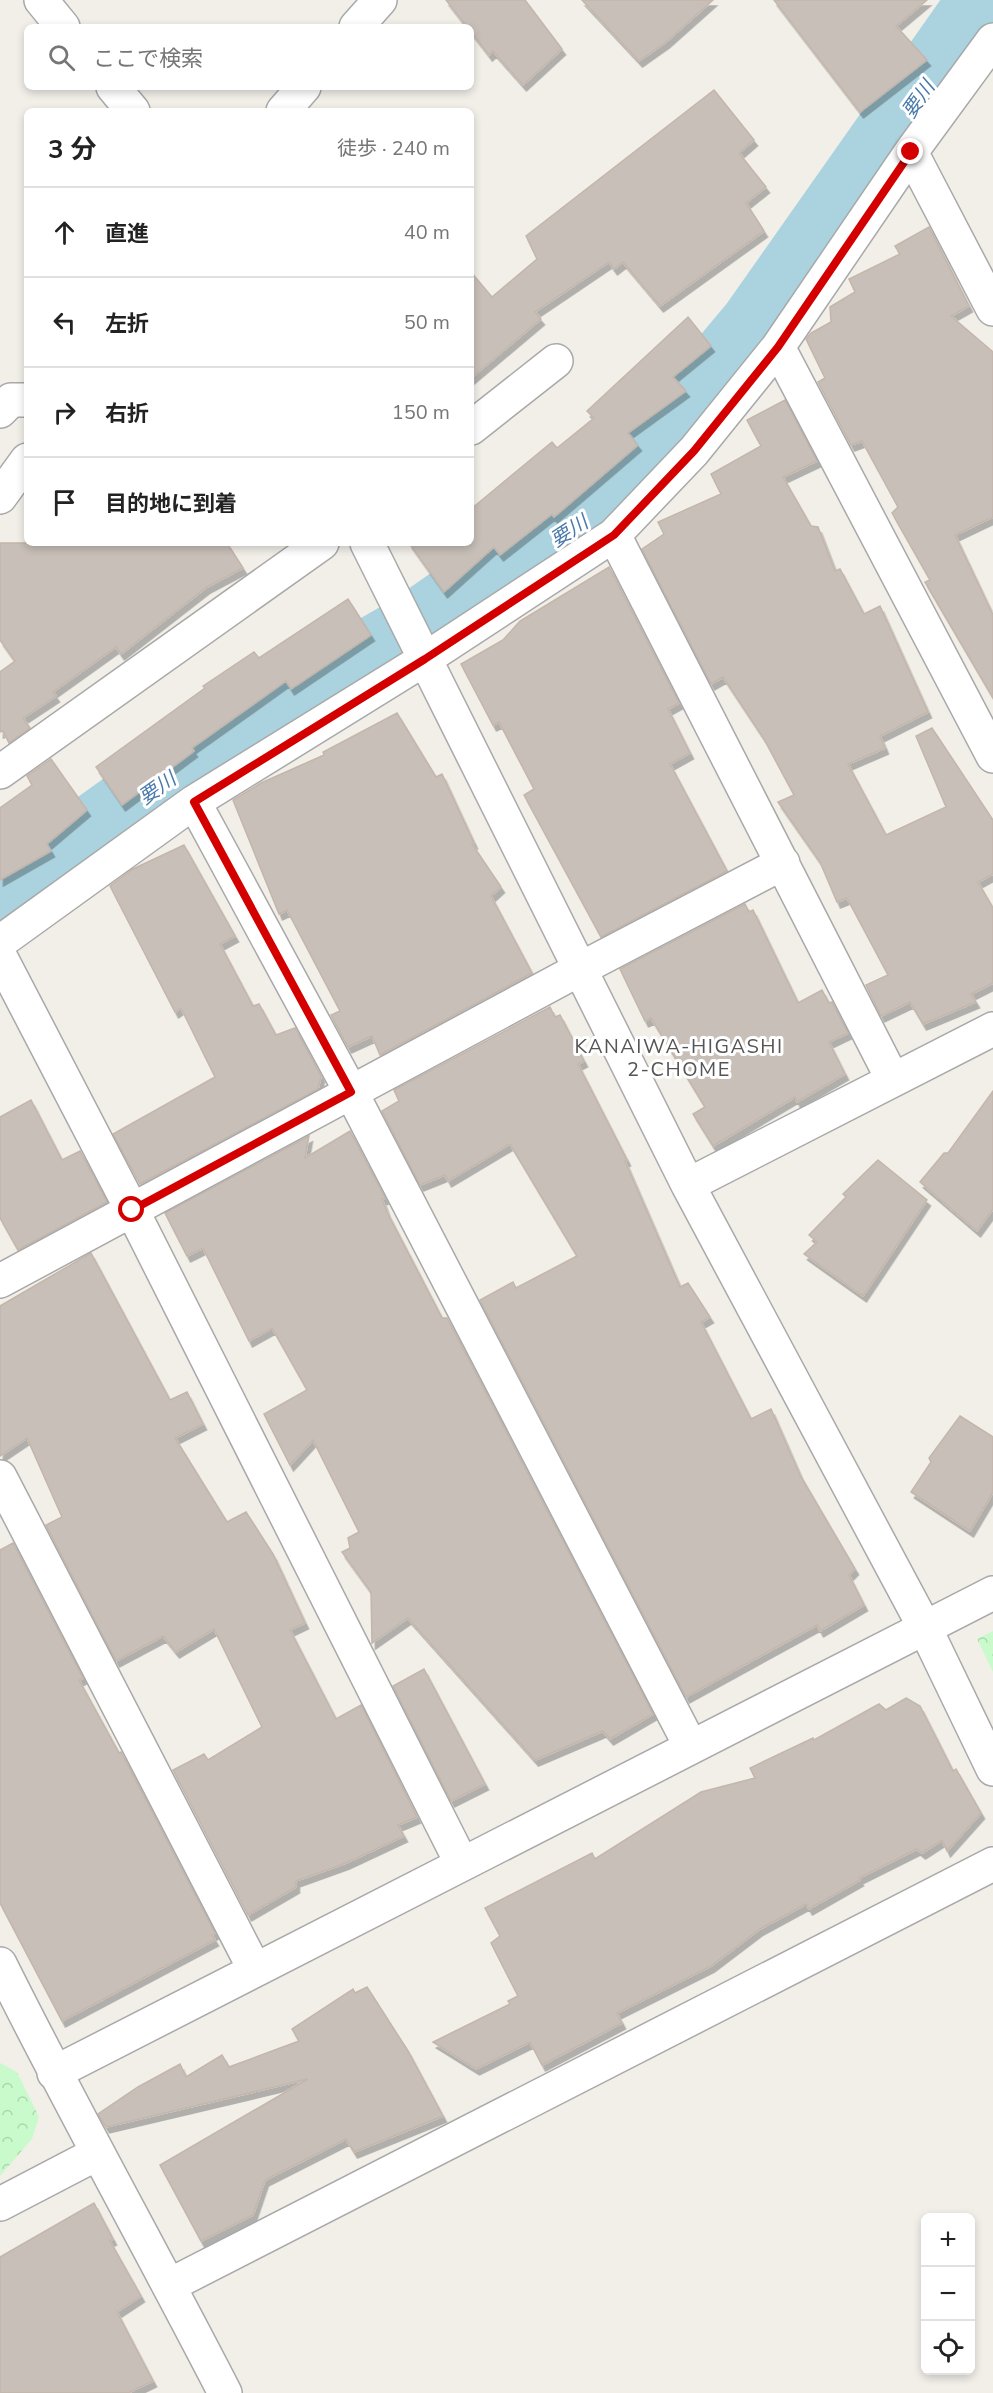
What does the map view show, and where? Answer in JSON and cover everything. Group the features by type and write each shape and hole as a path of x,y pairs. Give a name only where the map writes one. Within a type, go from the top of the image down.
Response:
{"street":[{"path":"40,0 60,24"},
{"path":"359,24 380,0"},
{"path":"0,942 417,643 614,535 694,451 778,347 911,152 993,40"},
{"path":"116,90 130,108"},
{"path":"286,108 301,90"},
{"path":"911,152 993,309"},
{"path":"778,347 993,756"},
{"path":"474,426 556,361"},
{"path":"0,411 11,400 24,400"},
{"path":"0,497 24,464"},
{"path":"614,535 893,1080"},
{"path":"0,772 318,546"},
{"path":"368,546 688,1185 925,1628 993,1769"},
{"path":"194,802 351,1092 691,1747"},
{"path":"0,1281 580,969 783,863"},
{"path":"0,956 132,1210 462,1864"},
{"path":"688,1185 993,1029"},
{"path":"0,1478 255,1970"},
{"path":"54,2073 993,1593"},
{"path":"170,2285 993,1864"},
{"path":"5,1985 170,2285 225,2393"},
{"path":"0,2204 98,2153"}],"green space":[{"path":"993,1631 993,1672 977,1639"},
{"path":"0,2063 17,2072 39,2117 32,2139 0,2176"}],"building":[{"path":"446,0 525,0 562,49 523,85 493,51 489,55 474,36 474,24 465,24"},
{"path":"582,0 713,0 666,42 639,61"},
{"path":"774,0 927,0 896,26 927,60 860,112"},
{"path":"714,90 754,140 739,153 766,187 746,203 764,231 660,306 623,262 614,269 609,262 535,312 541,319 474,375 474,276 492,297 537,259 526,236"},
{"path":"929,227 969,306 951,316 993,352 993,517 955,535 993,615 993,698 925,582 930,580 892,513 898,507 862,441 851,445 818,382 825,378 806,339 811,333 831,322 830,307 855,292 849,279 900,254 895,246"},
{"path":"688,317 711,346 673,377 686,391 628,433 638,445 554,517 552,514 500,555 494,547 444,592 411,546 474,546 474,507 552,442 557,448 594,418 587,411"},
{"path":"785,400 817,461 783,477 811,526 818,527 835,571 840,569 864,614 880,606 928,712 880,736 885,748 848,764 886,835 946,807 916,736 932,728 993,820 993,874 978,882 993,908 993,983 971,994 976,1002 923,1024 910,1002 881,1016 866,985 888,975 847,898 837,902 820,862 778,802 794,795 764,739 723,677 711,684 642,549 664,534 658,522 721,494 711,474 761,446 747,420"},
{"path":"0,543 24,543 24,546 229,546 243,568 207,587 121,654 116,647 53,692 56,696 23,718 30,728 9,743 3,731 0,732 0,672 15,661 0,640"},
{"path":"609,567 679,703 668,709 690,753 670,764 727,871 601,937 524,795 534,789 499,722 493,725 461,664 503,640 520,621"},
{"path":"348,599 371,635 291,689 286,681 192,748 194,751 122,805 96,767 205,688 203,686 254,652 259,658"},
{"path":"397,713 436,777 442,774 474,843 472,844 501,887 491,896 532,973 380,1055 372,1036 348,1047 331,1015 340,1011 287,910 279,914 233,800 261,783 324,755 323,752"},
{"path":"51,759 87,810 47,844 51,851 0,880 0,808 32,785 27,776"},
{"path":"184,845 235,936 220,944 253,1006 259,1004 276,1035 295,1028 321,1076 318,1089 140,1184 113,1134 215,1077 181,1008 175,1012 110,886 133,869"},
{"path":"745,904 749,912 753,910 798,1003 822,990 829,1003 832,1002 848,1033 829,1042 845,1074 797,1102 795,1097 713,1146 693,1114 705,1107 651,1018 645,1021 620,969"},
{"path":"550,1007 555,1017 560,1015 584,1061 578,1064 627,1160 625,1161 680,1287 688,1283 710,1317 701,1322 751,1419 771,1409 800,1475 855,1569 849,1575 864,1605 820,1631 817,1625 686,1697 480,1300 513,1282 516,1288 577,1256 510,1144 448,1181 445,1175 420,1185 382,1111 399,1101 394,1090"},
{"path":"993,1091 993,1209 977,1231 920,1182 944,1153 948,1153"},
{"path":"31,1100 62,1160 80,1151 107,1202 18,1250 0,1218 0,1117"},
{"path":"350,1131 385,1198 382,1199 387,1212 442,1318 447,1318 653,1714 610,1739 603,1731 535,1760 408,1618 372,1643 371,1592 342,1552 350,1548 348,1538 359,1532 313,1440 290,1465 264,1414 307,1390 272,1328 249,1341 203,1248 187,1256 165,1213 309,1136 305,1158"},
{"path":"878,1160 927,1200 863,1296 804,1254 817,1242 809,1235 846,1197 843,1194"},
{"path":"91,1253 170,1400 187,1392 203,1424 175,1438 227,1522 246,1512 273,1554 305,1623 290,1630 336,1719 361,1705 417,1817 398,1825 404,1836 346,1863 296,1881 296,1887 248,1915 173,1770 204,1754 208,1760 262,1727 214,1629 176,1652 163,1636 116,1661 46,1525 62,1517 27,1438 0,1456 0,1306"},
{"path":"960,1416 993,1437 993,1492 970,1531 911,1492 931,1462 929,1458"},
{"path":"13,1543 83,1678 79,1680 119,1753 121,1752 215,1933 212,1935 215,1940 62,2021 0,1903 0,1550"},
{"path":"424,1669 485,1784 451,1801 393,1686"},
{"path":"906,1698 920,1706 953,1771 956,1769 981,1813 947,1851 942,1840 922,1853 917,1849 859,1878 860,1880 809,1909 806,1904 760,1929 711,1966 617,2013 622,2023 542,2065 530,2042 476,2069 433,2042 510,2004 508,2001 518,1996 491,1943 500,1936 485,1908 592,1853 595,1859 701,1792 755,1778 750,1768 813,1738 814,1740 879,1704 886,1710"},
{"path":"367,1987 408,2051 443,2116 354,2152 346,2139 265,2180 253,2215 201,2241 160,2165 308,2079 106,2127 98,2114 138,2087 180,2064 186,2077 222,2055 229,2067 299,2041 292,2029 353,1989 355,1993"},
{"path":"94,2203 113,2239 110,2241 141,2296 117,2312 153,2381 128,2393 0,2393 0,2257"}],"waterway":[{"name":"要川","path":"0,901 178,773 301,697 413,633 492,578 586,522 624,487 758,327 988,0"}],"district":[{"name":"KANAIWA-HIGASHI 2-CHOME","path":"679,1058"}],"route":[{"path":"132,1210 351,1092 194,802 425,659 614,535 694,451 778,347 911,152"}]}
